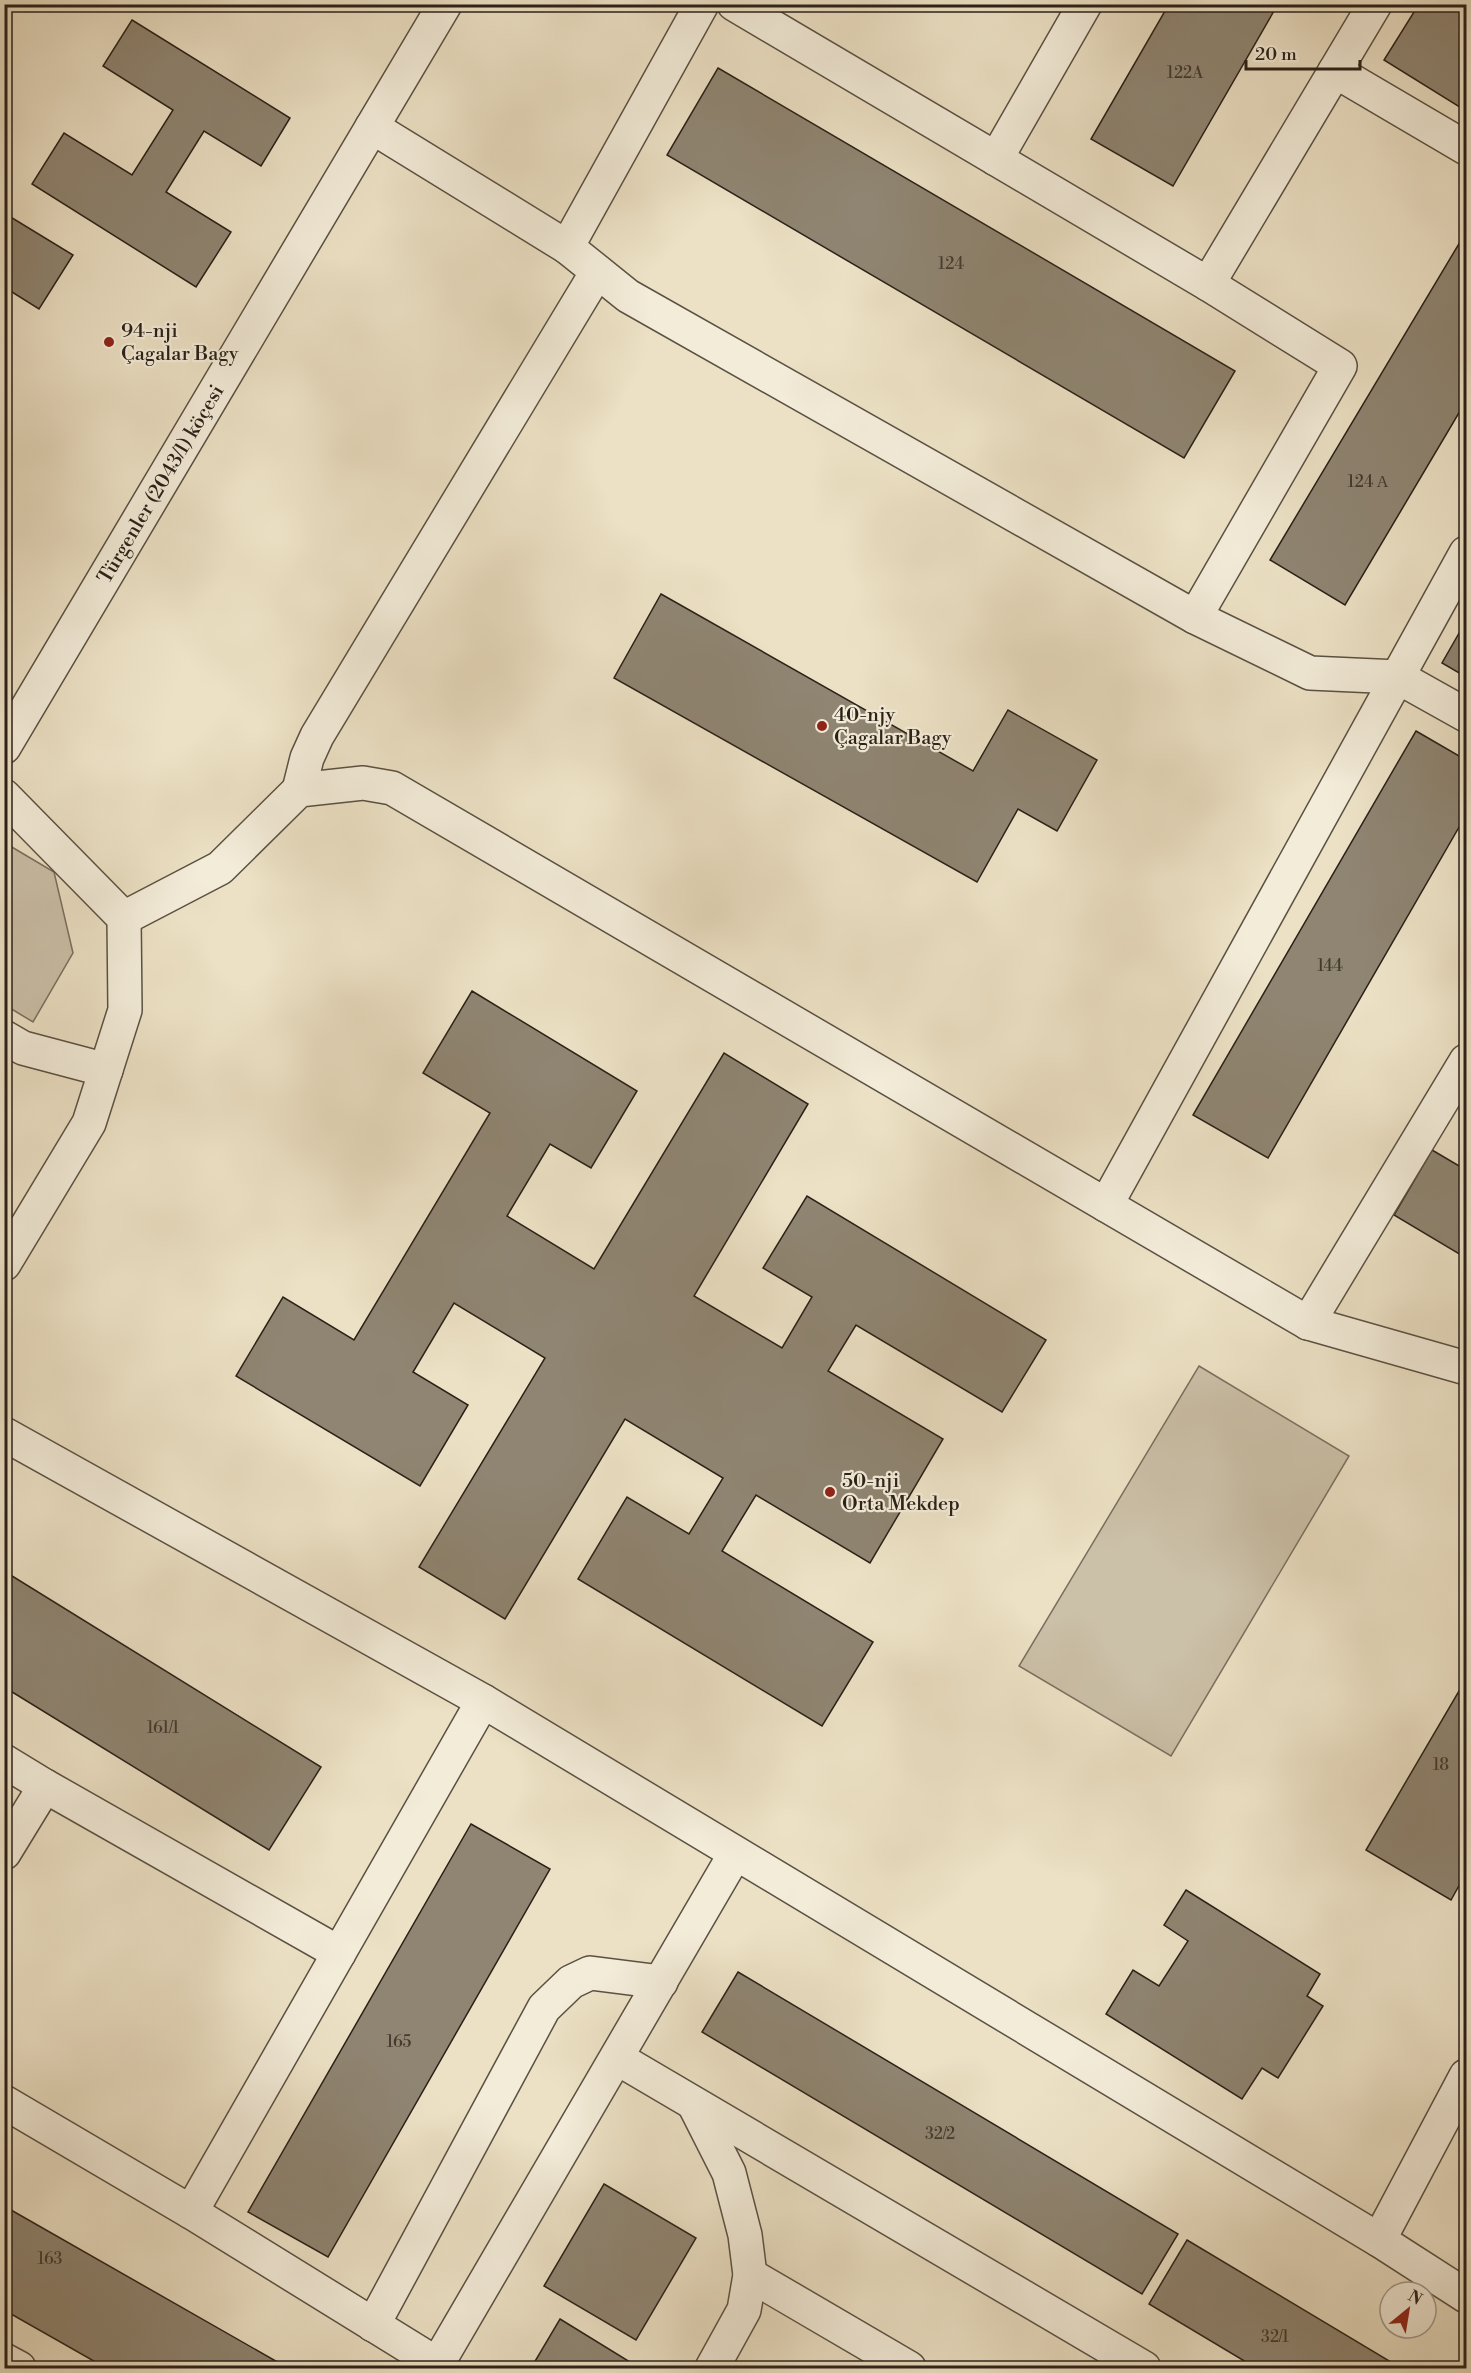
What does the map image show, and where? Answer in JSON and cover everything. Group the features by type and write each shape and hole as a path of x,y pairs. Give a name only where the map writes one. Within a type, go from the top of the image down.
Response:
{"street":[{"name":"Türgenler (2043/1) köçesi","path":"4,747 445,4"},
{"path":"567,247 702,4"},
{"path":"734,4 1208,284 1340,366 1195,617"},
{"path":"996,159 1085,4"},
{"path":"1208,284 1375,4"},
{"path":"1335,71 1467,148"},
{"path":"372,127 567,247 628,296 1195,617 1310,673 1398,677 1467,715"},
{"path":"124,918 220,868 299,790 307,758 316,736 597,272"},
{"path":"1106,1205 1467,553"},
{"path":"299,790 363,783 392,788 1308,1323 1467,1368"},
{"path":"4,796 124,918 125,1010 89,1123 4,1264"},
{"path":"4,1037 23,1048 106,1070"},
{"path":"1308,1323 1462,1077"},
{"path":"4,1434 483,1701 1378,2240 1467,2296"},
{"path":"191,2212 483,1701"},
{"path":"4,1761 339,1953"},
{"path":"4,1853 45,1786"},
{"path":"4,2102 191,2212 436,2366 735,1854"},
{"path":"373,2325 544,2008 571,1982 590,1973 661,1982"},
{"path":"617,2058 1144,2368"},
{"path":"1378,2240 1467,2076"},
{"path":"694,2104 729,2173 745,2235 750,2275 744,2310 712,2368"},
{"path":"750,2275 909,2368"},
{"path":"4,2360 19,2368"}],"shaded area":[{"path":"5,843 54,872 73,953 33,1022 5,1005"},
{"path":"1199,1366 1349,1456 1171,1756 1019,1666"}],"building":[{"path":"1169,4 1278,4 1173,186 1091,139"},
{"path":"1419,4 1466,4 1466,111 1384,60"},
{"path":"132,20 290,118 261,166 204,131 166,192 231,232 196,287 32,184 64,133 132,175 173,110 103,66"},
{"path":"718,68 1235,371 1184,458 667,155"},
{"path":"4,213 73,255 39,309 4,287"},
{"path":"1466,232 1466,401 1345,605 1270,560"},
{"path":"661,594 973,771 1008,710 1097,760 1057,831 1018,809 977,882 614,678"},
{"path":"1466,621 1466,677 1442,663"},
{"path":"1416,731 1466,760 1466,815 1268,1158 1193,1115"},
{"path":"472,991 637,1091 591,1168 550,1144 507,1216 594,1269 724,1053 808,1104 694,1296 782,1348 812,1297 763,1268 807,1196 1046,1340 1002,1412 856,1325 828,1371 943,1439 870,1563 756,1495 722,1551 873,1642 822,1726 578,1579 627,1497 689,1534 723,1478 625,1419 505,1619 419,1567 545,1358 454,1303 413,1372 468,1405 420,1486 236,1376 283,1297 354,1340 490,1113 423,1073"},
{"path":"1432,1150 1466,1170 1466,1258 1394,1215"},
{"path":"4,1571 321,1767 269,1850 4,1687"},
{"path":"1466,1679 1466,1873 1451,1900 1366,1850"},
{"path":"471,1824 550,1869 328,2257 248,2212"},
{"path":"1186,1890 1320,1974 1307,1996 1323,2006 1278,2078 1262,2068 1242,2099 1106,2014 1133,1970 1159,1986 1188,1941 1164,1925"},
{"path":"738,1972 1178,2234 1142,2294 702,2032"},
{"path":"604,2184 696,2238 636,2340 544,2286"},
{"path":"4,2206 288,2368 106,2368 4,2310"},
{"path":"1187,2240 1401,2368 1256,2368 1149,2304"},
{"path":"560,2319 630,2362 626,2368 531,2368"}],"place":[{"name":"94-nji Çagalar Bagy","path":"109,342"},
{"name":"40-njy Çagalar Bagy","path":"822,726"},
{"name":"50-nji Orta Mekdep","path":"830,1492"}]}
